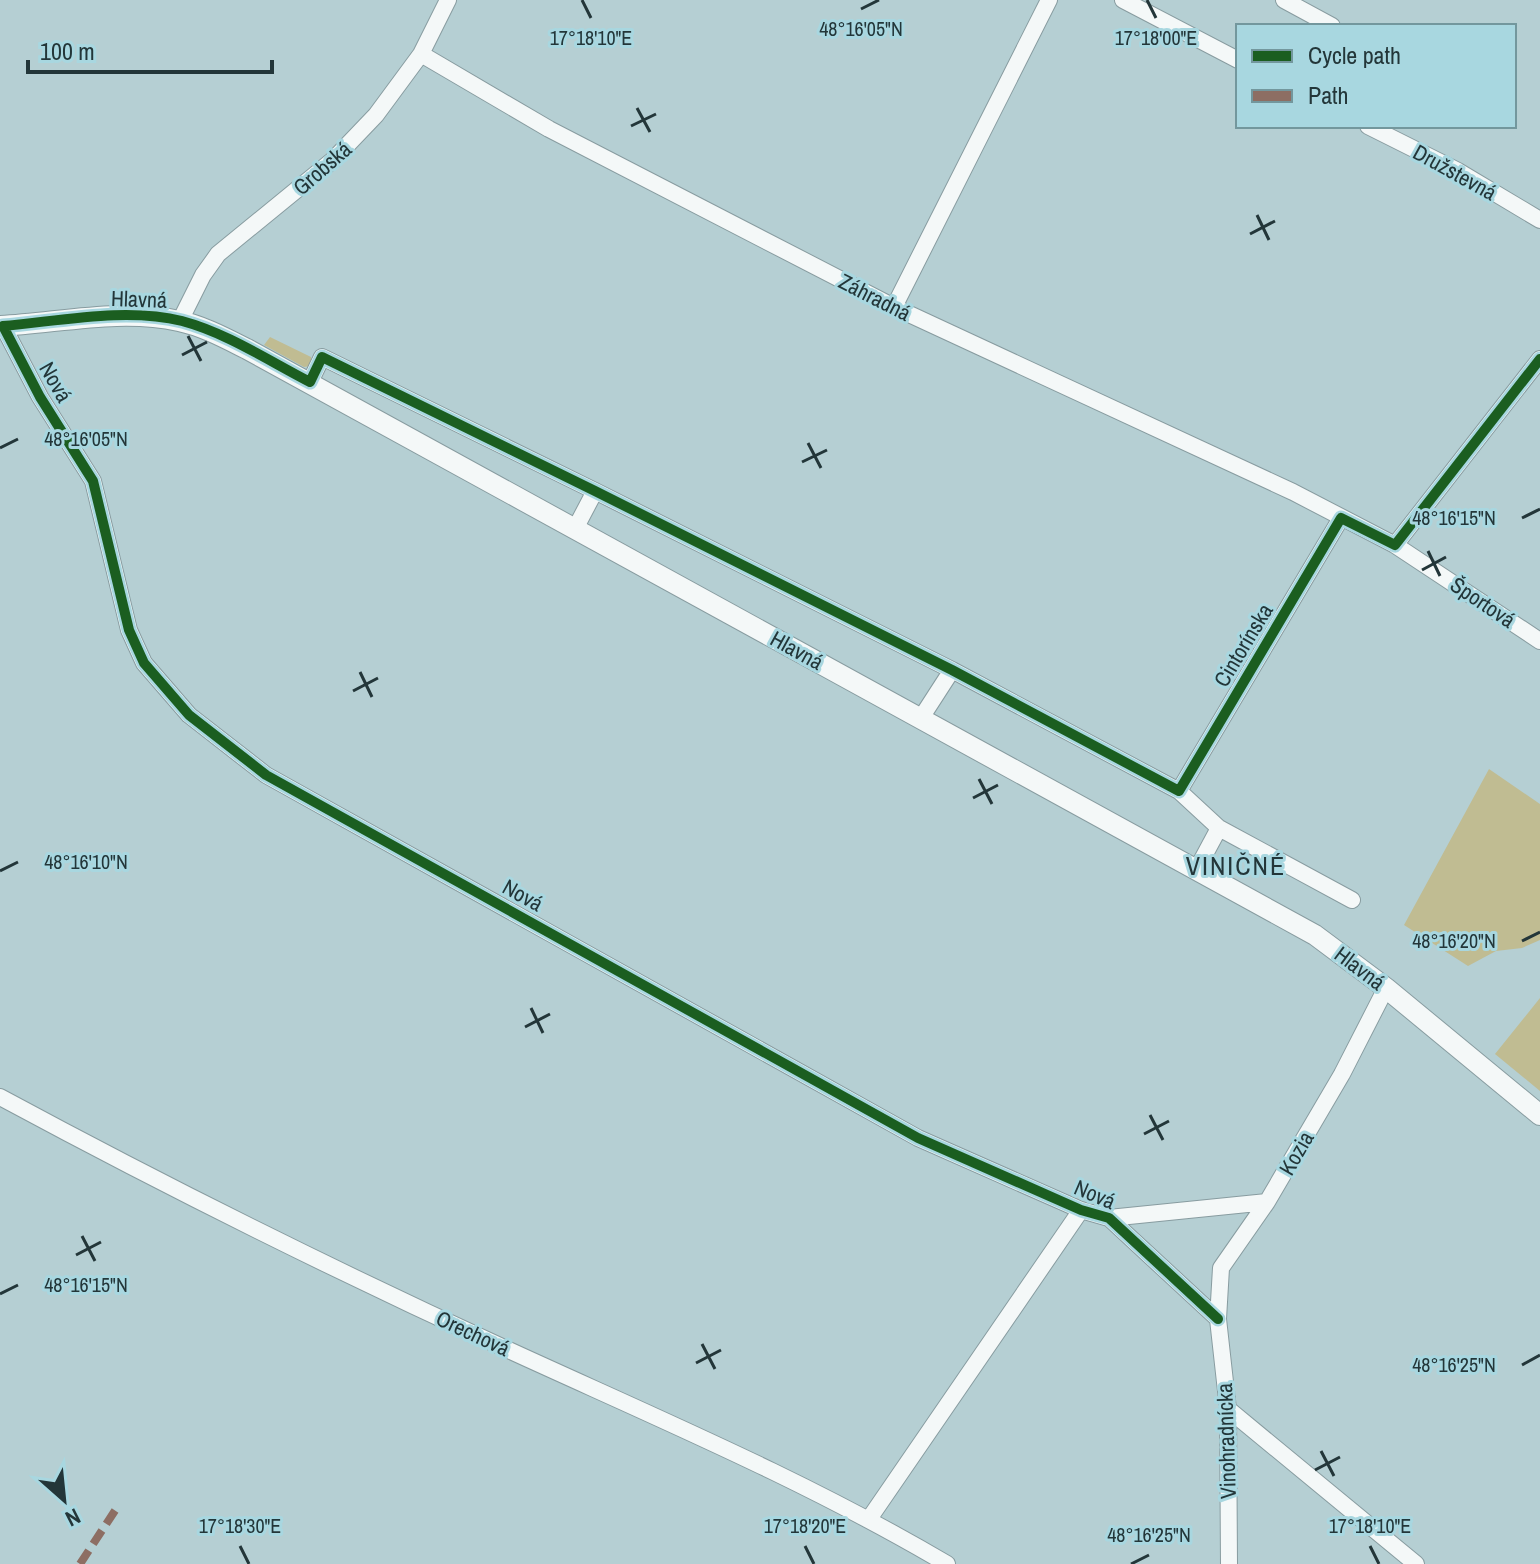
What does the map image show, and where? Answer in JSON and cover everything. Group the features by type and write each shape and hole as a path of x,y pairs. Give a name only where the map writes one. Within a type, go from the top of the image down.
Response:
{"main road":[{"name":"Hlavná","path":"1,327 129,316 180,321 219,335 310,382 1315,935 1386,988 1540,1115"}],"street":[{"name":"Grobská","path":"180,321 196,286 218,254 333,160 383,107 421,54 448,0"},
{"path":"894,307 1049,0"},
{"path":"1123,0 1236,59"},
{"path":"1284,0 1328,24"},
{"name":"Záhradná","path":"421,54 549,129 894,307 1293,492 1341,518"},
{"name":"Družstevná","path":"1372,128 1458,171 1540,220"},
{"name":"Nová","path":"1,327 40,397 93,481 129,630 144,663 189,715 266,775 918,1138 1081,1210 1109,1218 1267,1202"},
{"path":"310,382 322,357 595,491 952,670 1179,791 1219,828 1352,900"},
{"path":"1395,545 1540,359"},
{"path":"575,529 595,491"},
{"name":"Športová","path":"1341,518 1395,545 1540,641"},
{"name":"Cintorínska","path":"1179,791 1341,518"},
{"path":"921,718 952,670"},
{"path":"1197,869 1219,828"},
{"name":"Kozia","path":"1218,1319 1221,1268 1267,1202 1342,1074 1386,988"},
{"name":"Orechová","path":"0,1097 157,1182 500,1346 761,1465 869,1519 947,1564"},
{"path":"869,1519 1081,1210"},
{"name":"Nová","path":"1109,1218 1218,1319"},
{"name":"Vinohradnícka","path":"1218,1319 1228,1409 1229,1564"},
{"path":"1228,1409 1416,1564"}],"shaded area":[{"path":"270,337 311,357 311,366 304,367 264,345"},
{"path":"1489,769 1540,804 1540,940 1522,948 1496,951 1468,966 1404,925"},
{"path":"1540,998 1540,1091 1495,1054"}],"marked path":[{"path":"80,1564 118,1506"}],"cycle path":[{"path":"3,326 93,316 161,317 199,326 248,348 310,382 322,357 952,670 1179,791 1341,518 1395,545 1540,359"},
{"path":"3,326 40,397 93,481 129,630 144,663 189,715 266,775 918,1138 1081,1210 1109,1218 1218,1319"}],"district":[{"name":"VINIČNÉ","path":"1236,866"}]}
